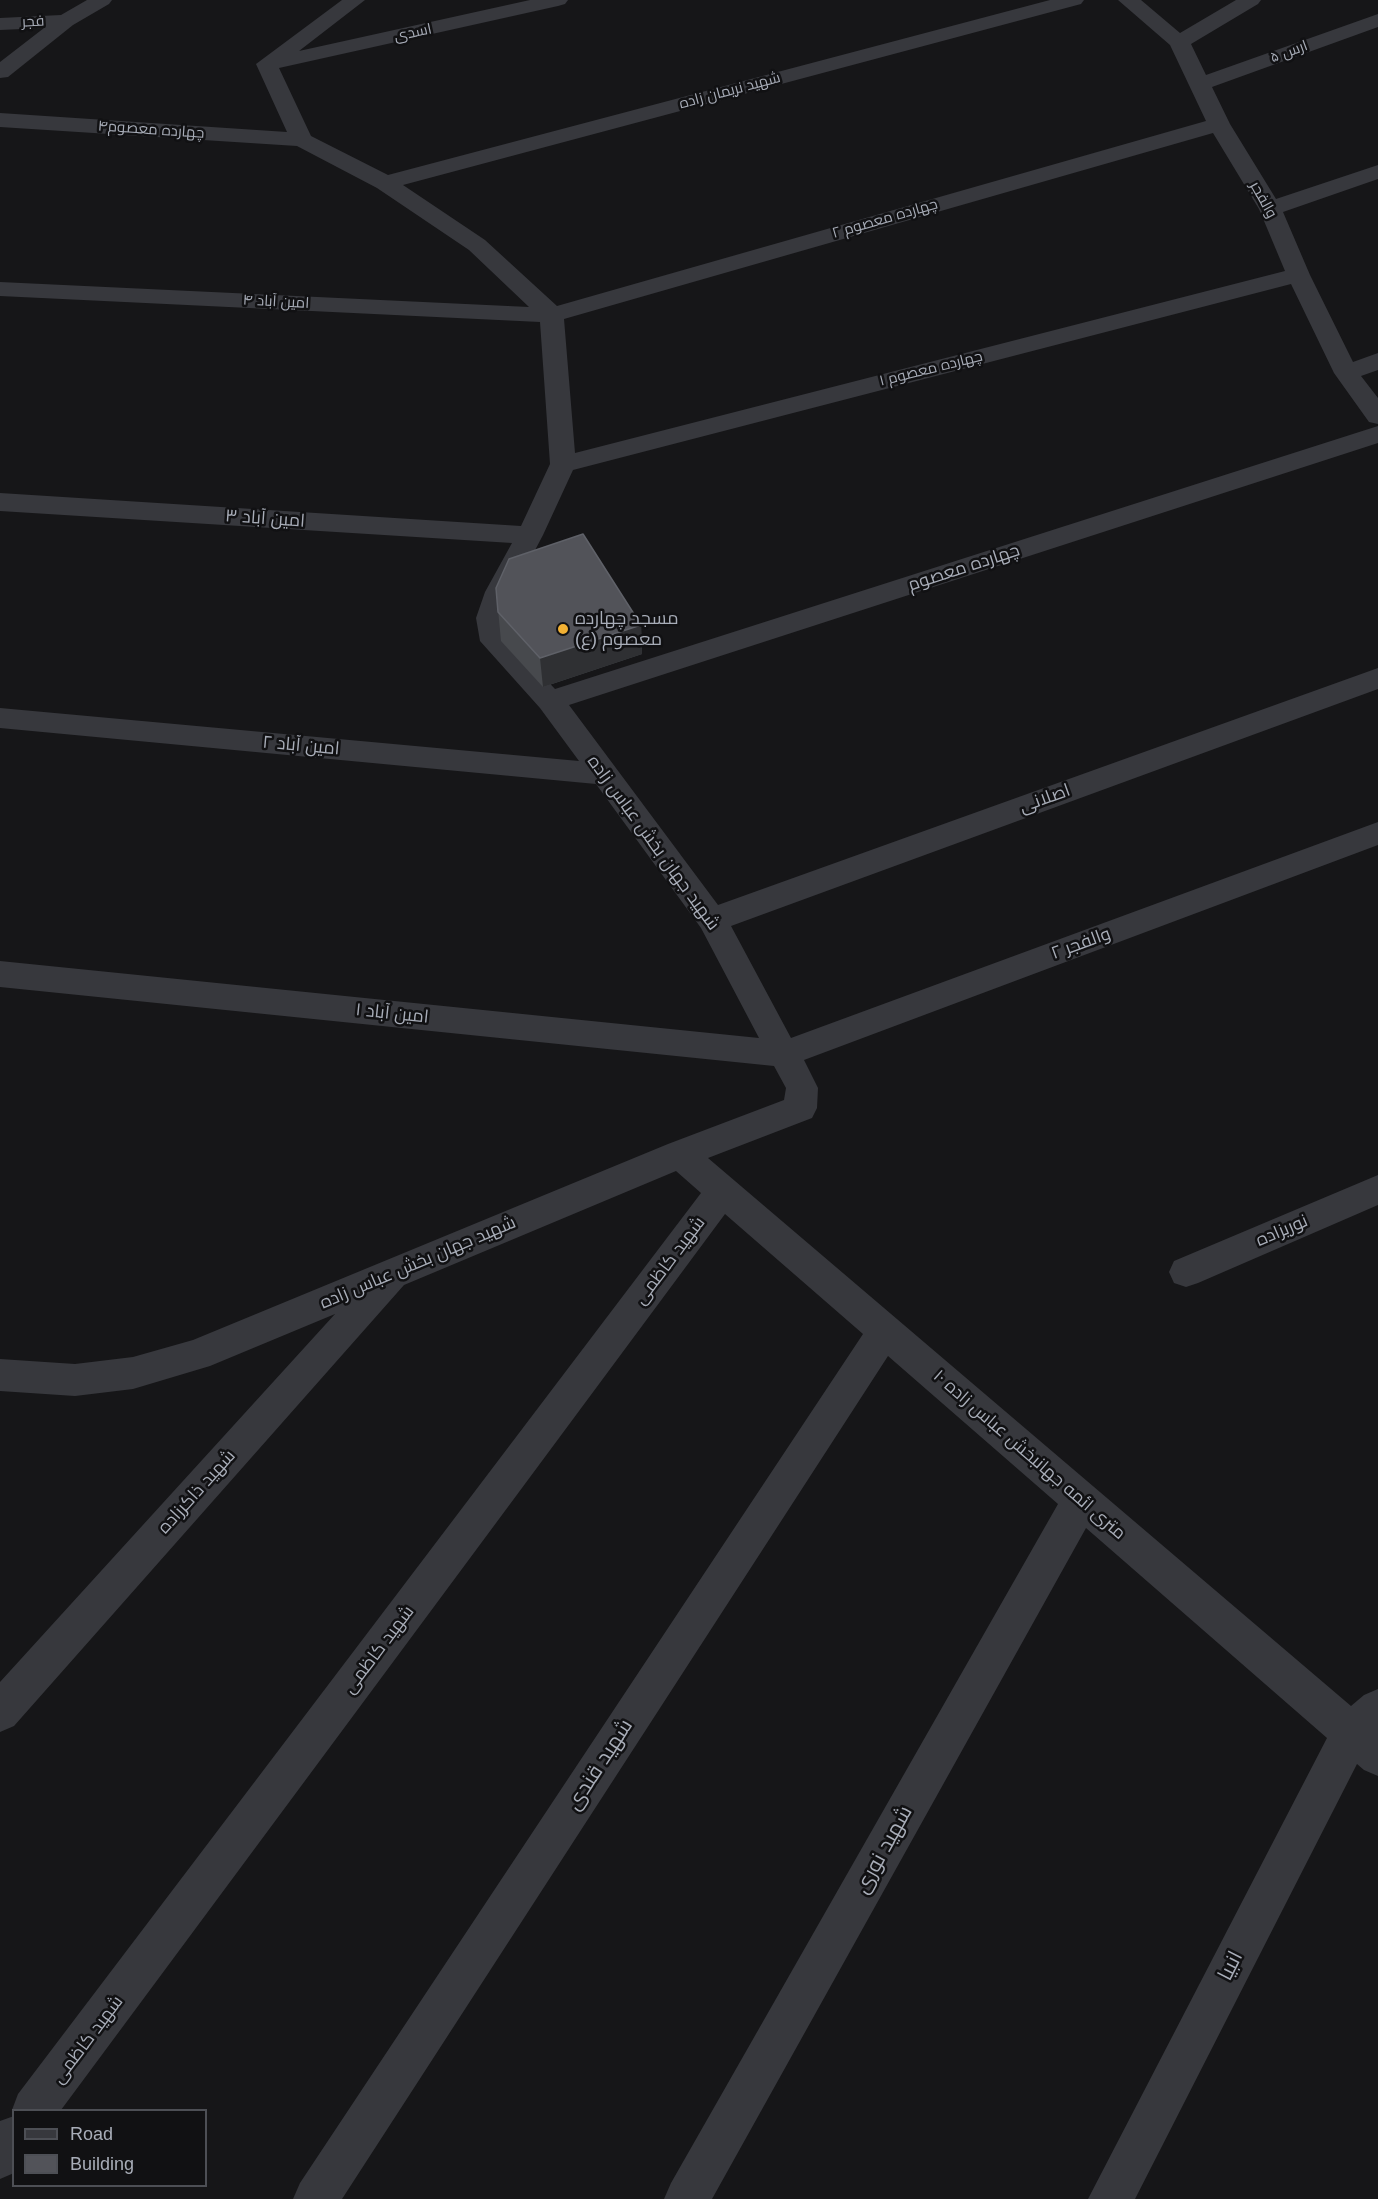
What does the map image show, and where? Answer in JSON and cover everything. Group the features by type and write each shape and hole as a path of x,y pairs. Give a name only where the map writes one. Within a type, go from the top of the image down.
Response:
{"street":[{"path":"0,72 66,21 102,0"},
{"path":"356,0 267,64 302,140 385,183 477,244 552,315"},
{"name":"اسدی","path":"267,64 558,0"},
{"name":"شهید نریمان زاده","path":"385,183 1074,0"},
{"name":"والفجر","path":"1128,0 1179,42 1219,124 1270,209 1298,275 1346,373 1378,416"},
{"path":"1179,42 1251,0"},
{"name":"ارس ۵","path":"1201,84 1378,20"},
{"name":"فجر","path":"0,24 66,21"},
{"name":"چهارده معصوم۴","path":"0,120 302,140"},
{"name":"چهارده معصوم ۲","path":"552,315 1219,124"},
{"path":"1270,209 1378,172"},
{"name":"چهارده معصوم ۱","path":"563,464 1298,275"},
{"name":"۴ امین آباد","path":"0,289 552,315"},
{"name":"شهید جهان بخش عباس زاده","path":"0,1375 75,1380 133,1373 197,1355 680,1154 800,1108 802,1088 712,920 601,774 550,701 494,641 490,618 499,592 530,535 563,464 552,315"},
{"path":"1346,373 1378,361"},
{"name":"چهارده معصوم","path":"550,701 1378,434"},
{"name":"۳ امین آباد","path":"0,502 530,535"},
{"name":"اصلانی","path":"712,920 1378,678"},
{"name":"۲ امین آباد","path":"0,718 601,774"},
{"name":"والفجر ۲","path":"784,1054 1378,833"},
{"name":"۱ امین آباد","path":"0,974 784,1054"},
{"name":"۱۰ متری ائمه جهانبخش عباس زاده","path":"680,1154 1082,1500 1369,1733"},
{"name":"شهید کاظمی","path":"35,2109 723,1190"},
{"name":"نوریزاده","path":"1186,1272 1378,1190"},
{"name":"شهید ذاکرزاده","path":"0,1712 395,1273"},
{"name":"شهید قندی","path":"316,2199 885,1330"},
{"name":"شهید نوری","path":"687,2199 1082,1500"},
{"name":"انبیا","path":"1111,2199 1369,1733"},
{"path":"0,2157 12,2141"}],"building":[{"name":"مسجد چهارده معصوم (ع)","path":"583,534 641,625 540,658 498,612 496,588 509,559"}],"place":[{"name":"مسجد چهارده معصوم (ع)","path":"563,629"}]}
